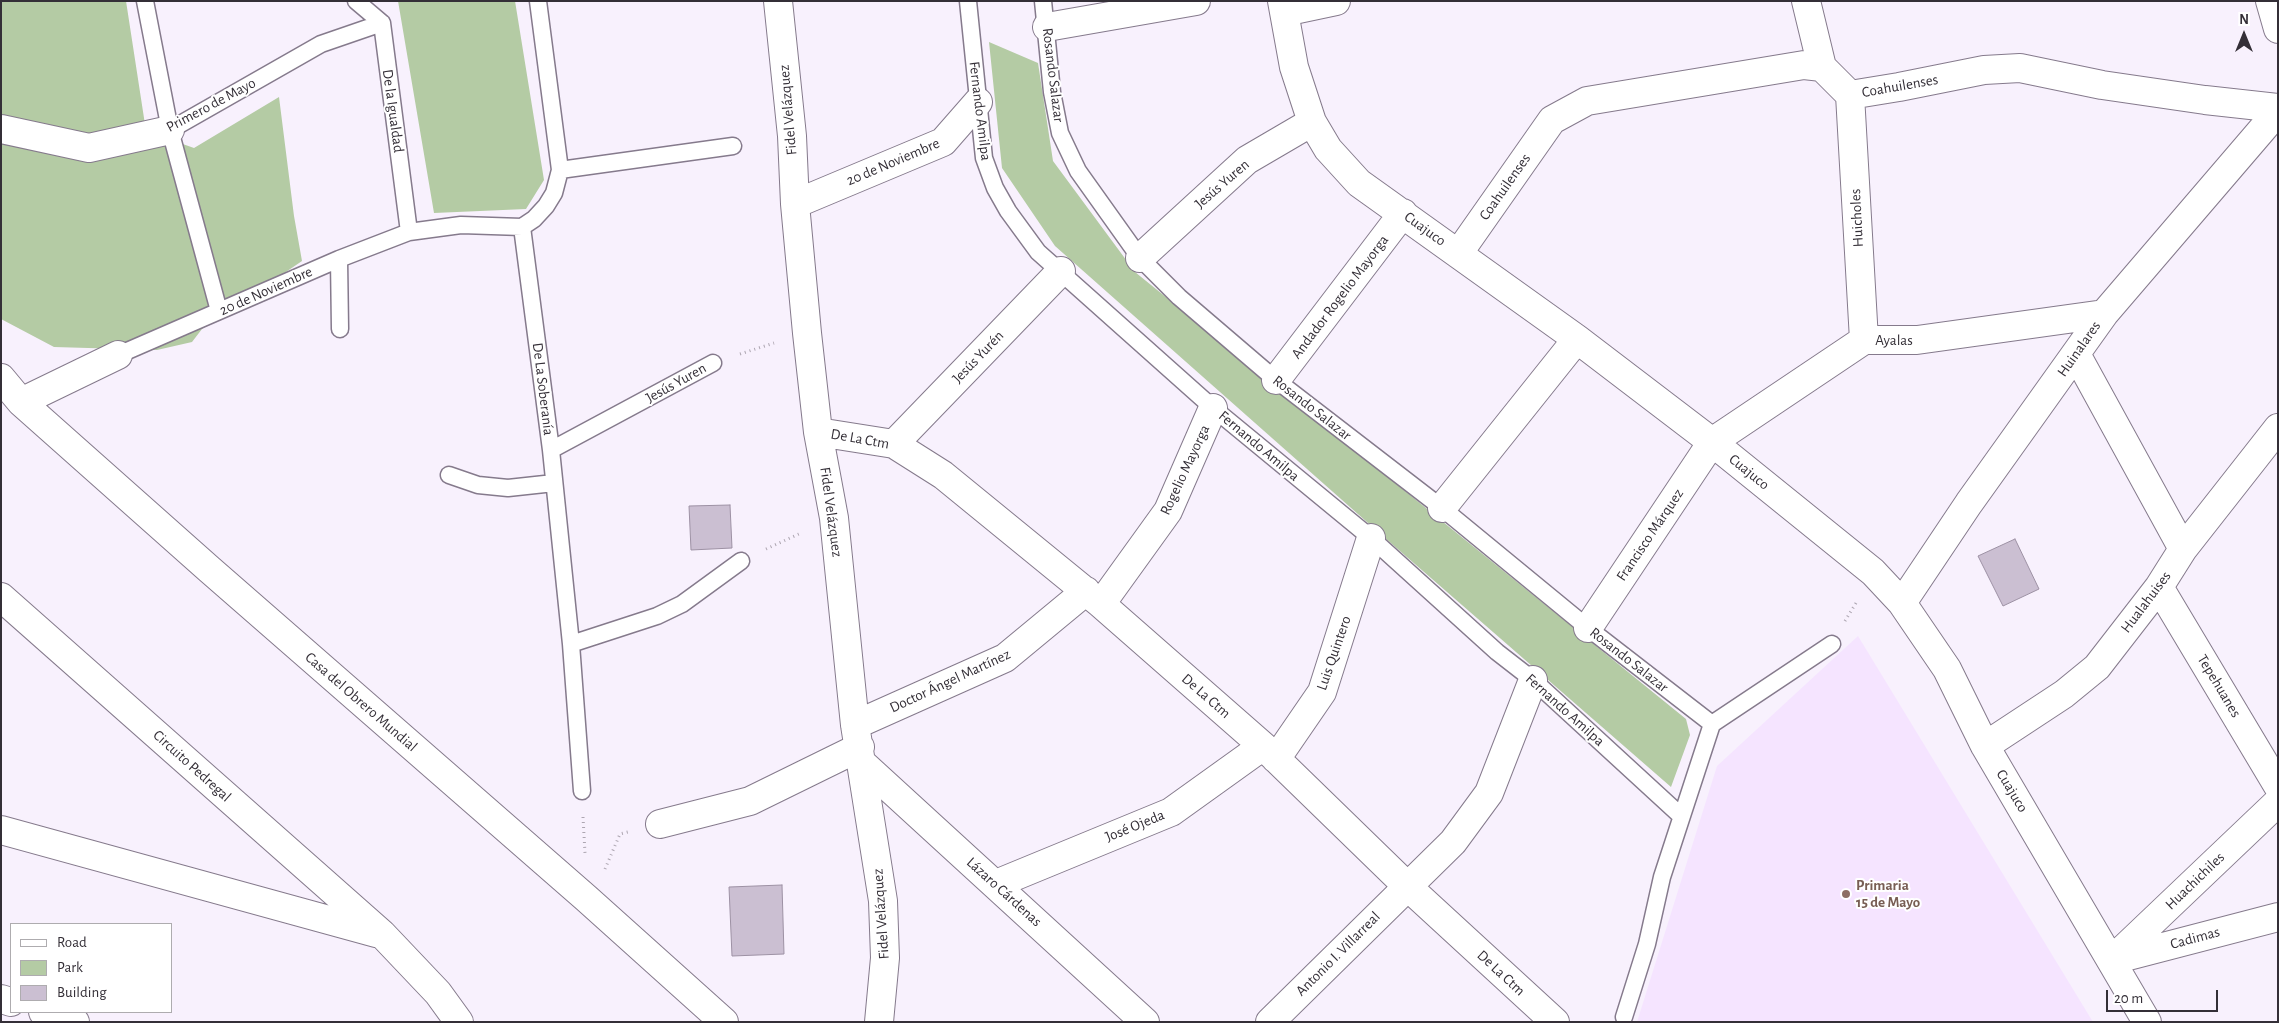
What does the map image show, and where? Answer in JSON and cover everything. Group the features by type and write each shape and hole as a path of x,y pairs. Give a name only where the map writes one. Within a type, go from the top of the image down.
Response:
{"street":[{"name":"Fidel Velázquez","path":"778,1 792,136 795,204 818,432 834,518 859,745 883,901 885,958 879,1022"},
{"path":"1045,14 1196,1"},
{"path":"1283,7 1336,1"},
{"path":"1806,1 1822,67"},
{"path":"2270,1 2278,29"},
{"name":"Cuajuco","path":"1283,7 1294,67 1312,122 1328,149 1359,183 1577,339 1712,442 1873,572 1902,603 1947,669 1985,746 2147,1022"},
{"name":"Coahuilenses","path":"1458,254 1552,120 1587,101 1804,65 1822,67 1850,95 1984,70 2020,68 2102,85 2278,109"},
{"name":"Huicholes","path":"1850,95 1864,340"},
{"name":"20 de Noviembre","path":"795,204 943,142 978,102"},
{"name":"Huinalares","path":"1902,603 1969,503 2104,314 2278,109"},
{"name":"Jesús Yuren","path":"1140,258 1247,160 1312,122"},
{"name":"Primero de Mayo","path":"1,128 89,148 170,130"},
{"name":"Andador Rogelio Mayorga","path":"1276,380 1403,213"},
{"name":"Jesús Yurén","path":"894,444 1061,271"},
{"name":"Ayalas","path":"1712,442 1864,340 1917,340 2104,314"},
{"path":"1442,508 1577,339"},
{"path":"2076,354 2183,549"},
{"name":"20 de Noviembre","path":"21,402 118,356"},
{"name":"Casa del Obrero Mundial","path":"1,378 21,402 586,898 724,1022"},
{"name":"Rogelio Mayorga","path":"1094,598 1168,511 1213,408"},
{"name":"Hualahuises","path":"1985,746 2064,694 2097,667 2159,587 2183,549 2278,428"},
{"name":"De La Ctm","path":"818,432 894,444 942,475 1094,598 1269,752 1545,1018"},
{"name":"Francisco Márquez","path":"1588,628 1712,442"},
{"name":"Luis Quintero","path":"1269,752 1322,692 1371,538"},
{"name":"Tepehuanes","path":"2159,587 2278,786"},
{"name":"Circuito Pedregal","path":"1,597 382,934 438,993 460,1022"},
{"name":"Doctor Ángel Martínez","path":"859,745 1005,658 1094,598"},
{"name":"Antonio I. Villarreal","path":"1270,1022 1453,842 1489,793 1534,680"},
{"path":"660,824 750,801 859,745"},
{"name":"Lázaro Cárdenas","path":"859,745 996,884 1145,1022"},
{"name":"José Ojeda","path":"996,884 1171,812 1269,752"},
{"name":"Huachichiles","path":"2112,960 2278,802"},
{"path":"1,830 382,934"},
{"name":"Cadimas","path":"2112,960 2278,917"},
{"path":"46,1013 75,1022"}],"lane":[{"path":"145,1 170,130 219,311"},
{"path":"356,1 382,23"},
{"path":"522,227 534,220 546,206 554,193 560,170 538,1"},
{"name":"Fernando Amilpa","path":"968,1 984,158 995,188 1008,211 1038,252 1213,408 1371,538 1497,652 1534,680 1680,815"},
{"name":"Rosando Salazar","path":"1045,14 1052,92 1060,133 1078,171 1140,258 1179,298 1276,380 1442,508 1588,628 1712,724"},
{"name":"Primero de Mayo","path":"170,130 321,44 382,23"},
{"name":"De la Igualdad","path":"382,23 409,232"},
{"path":"560,170 733,146"},
{"name":"20 de Noviembre","path":"118,356 339,259 409,232 461,225 522,227"},
{"name":"De La Soberanía","path":"522,227 551,450 571,644 582,791"},
{"path":"339,259 340,329"},
{"name":"Jesús Yuren","path":"551,450 713,363"},
{"path":"449,475 478,485 508,488 554,483"},
{"path":"571,644 657,616 682,604 741,561"},
{"path":"1624,1017 1646,944 1662,877 1680,815 1712,724 1832,644"}],"path":[{"name":"Jesús Yuren","path":"713,363 807,333"},
{"path":"741,561 834,518"},
{"path":"1832,644 1873,572"},
{"path":"582,791 586,898"}],"shaded area":[{"name":"Primaria 15 de Mayo","path":"1858,636 2093,1022 1637,1022 1717,766"}],"green space":[{"path":"1,1 126,1 146,131 194,148 279,97 294,216 302,261 202,329 192,342 157,350 54,347 1,319"},
{"path":"398,1 515,1 544,180 526,209 434,213"},
{"path":"989,42 1038,63 1053,161 1135,272 1686,719 1690,735 1671,787 1385,538 1055,246 1002,168"}],"building":[{"path":"730,505 732,548 691,550 689,506"},
{"path":"2015,539 2039,589 2003,606 1978,556"},
{"path":"782,885 784,954 732,956 729,887"}],"place":[{"name":"Primaria 15 de Mayo","path":"1846,894"}]}
